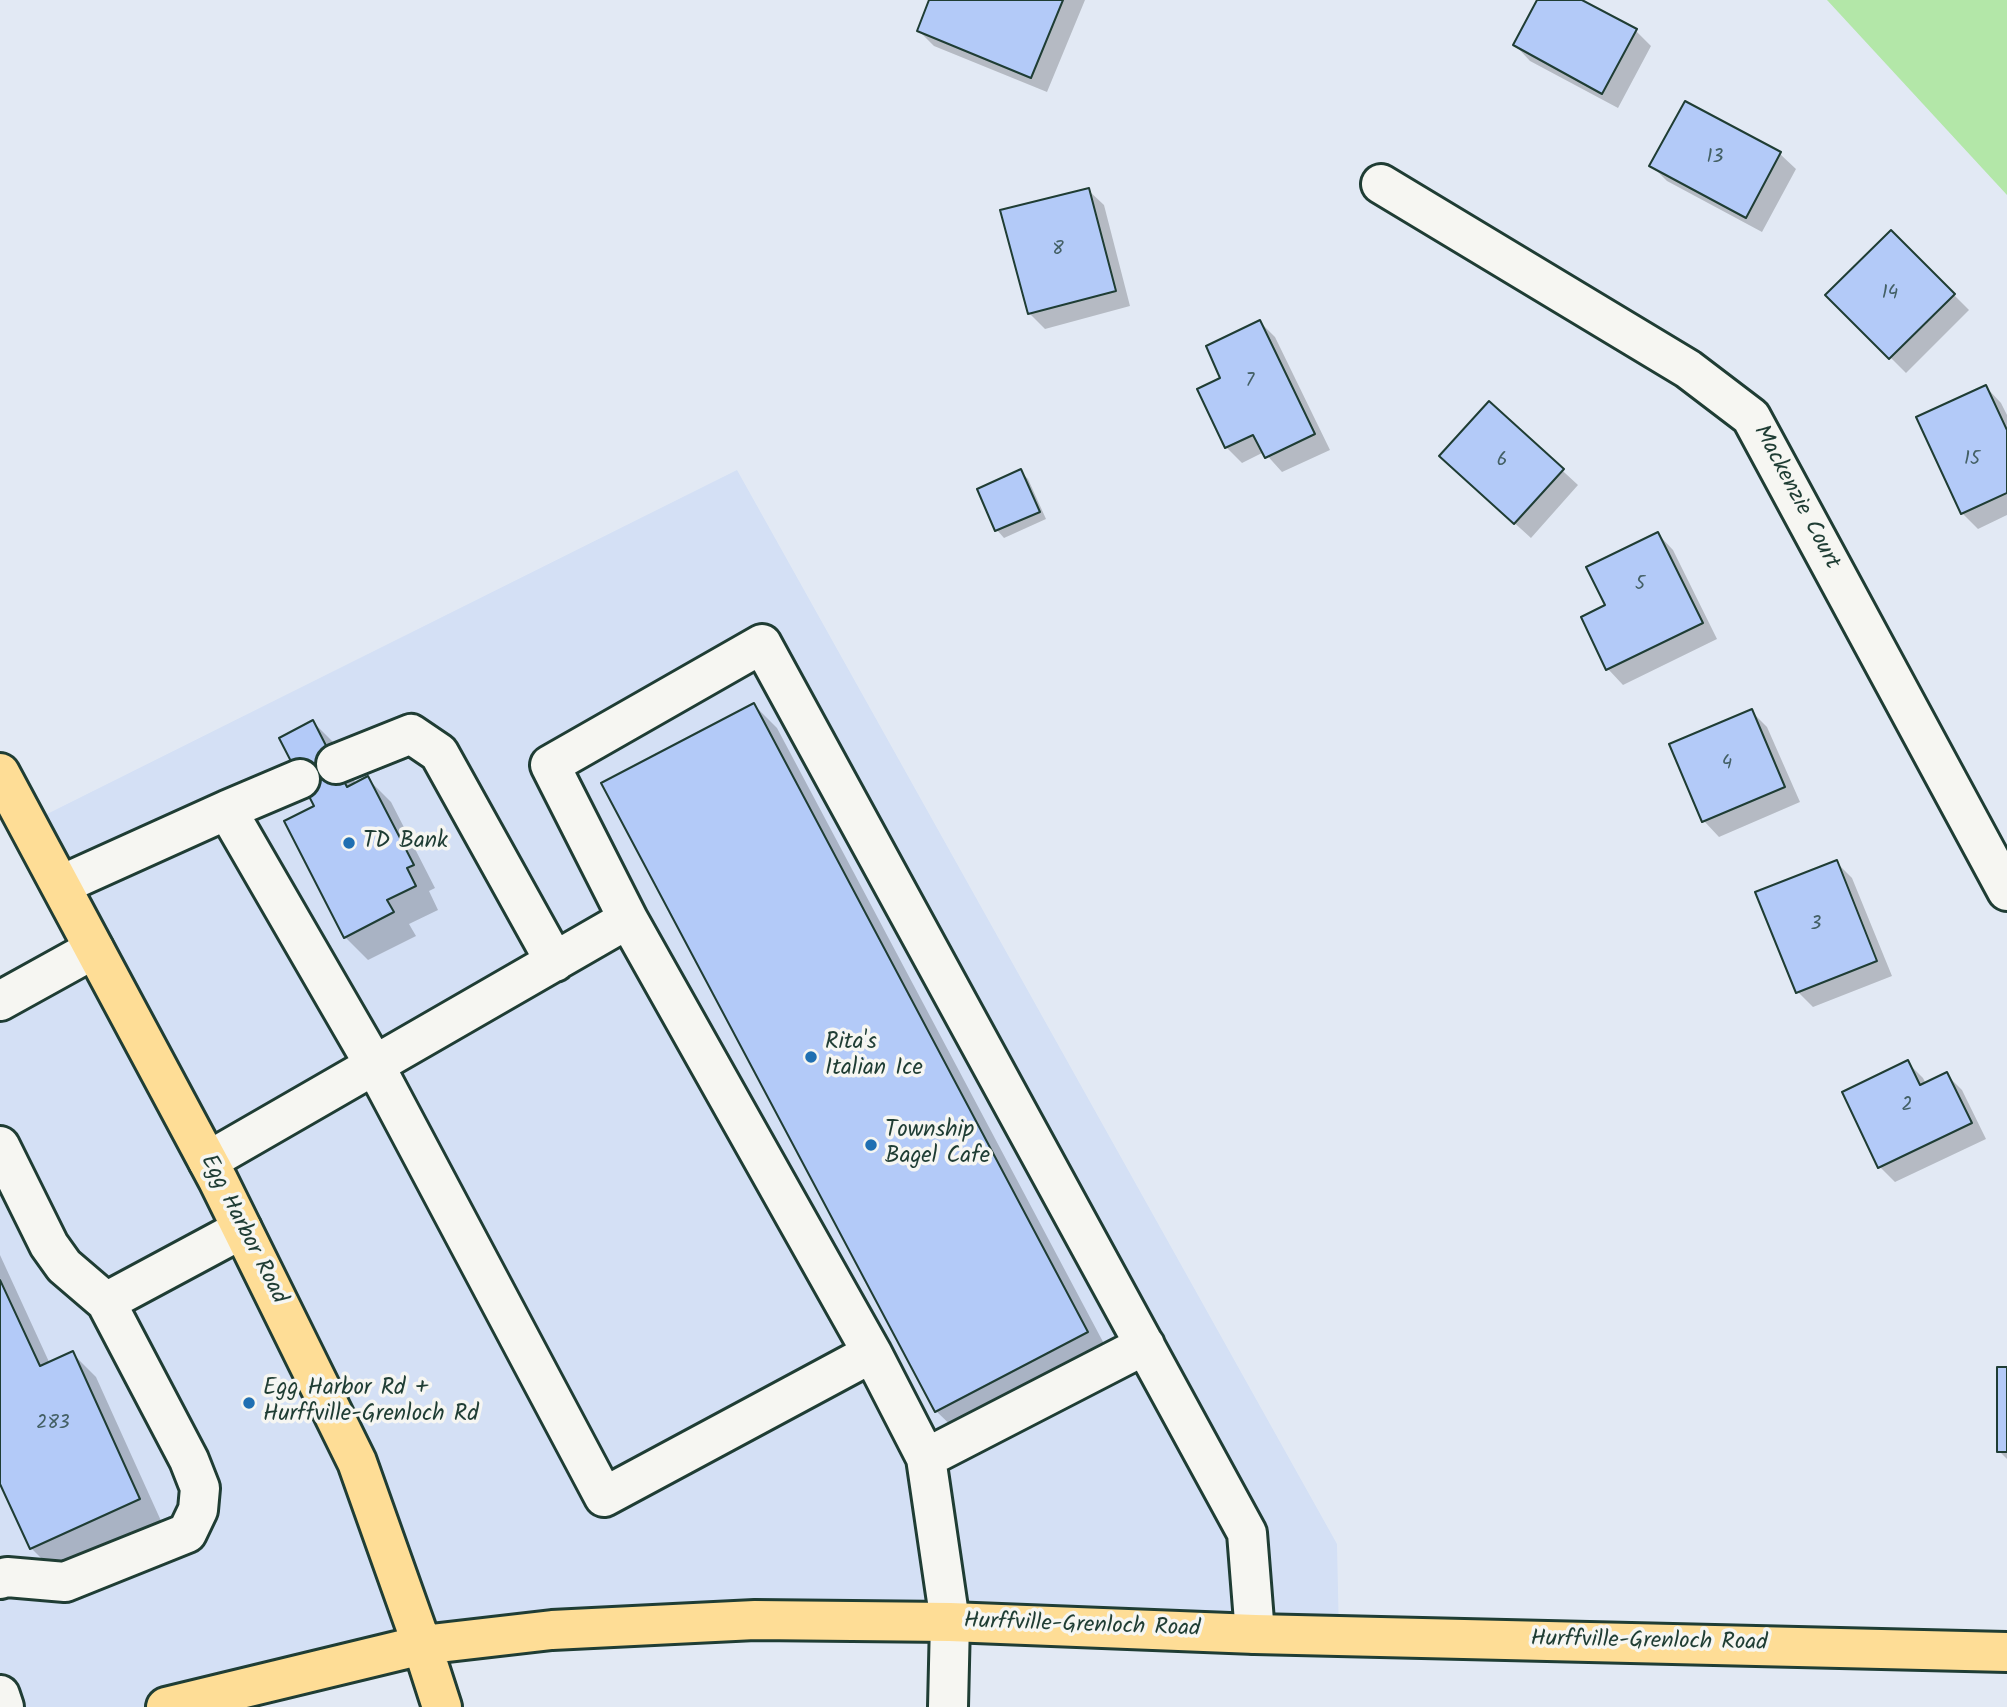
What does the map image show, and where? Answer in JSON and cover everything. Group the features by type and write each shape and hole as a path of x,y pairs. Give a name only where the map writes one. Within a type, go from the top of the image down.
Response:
{"main road":[{"name":"Egg Harbor Road","path":"0,773 208,1161 357,1462 442,1707"},
{"name":"Hurffville-Grenloch Road","path":"166,1707 422,1645 552,1630 742,1621 950,1622 1255,1634 2007,1652"}],"street":[{"name":"Mackenzie Court","path":"1381,184 1688,369 1751,417 2007,891"},
{"path":"948,1707 950,1622 926,1458 872,1353 628,919 550,765 762,644 1247,1533 1255,1634"},
{"path":"336,764 411,733 439,753 555,961"},
{"path":"61,885 300,779"},
{"path":"227,810 375,1066 604,1497 872,1353"},
{"path":"208,1161 628,919"},
{"path":"0,1001 94,948"},
{"path":"0,1146 49,1245 64,1266 106,1302 189,1460 200,1488 198,1510 187,1533 65,1582 7,1577 0,1579"},
{"path":"106,1302 242,1229"},
{"path":"926,1458 1145,1345"},
{"path":"0,1695 4,1707"}],"shaded area":[{"path":"737,470 1337,1544 1339,1636 552,1630 166,1707 0,1707 0,999 94,948 27,824"}],"green space":[{"path":"1827,0 2007,0 2007,195"}],"building":[{"path":"929,0 1063,0 1031,78 917,31"},
{"path":"1537,0 1582,0 1637,29 1602,94 1513,45"},
{"path":"1685,101 1781,152 1746,218 1649,166"},
{"path":"1089,188 1116,291 1028,314 1000,210"},
{"path":"1891,230 1955,294 1889,359 1825,295"},
{"path":"1260,320 1315,434 1265,458 1253,435 1225,448 1197,389 1220,378 1206,346"},
{"path":"1986,385 2007,430 2007,493 1961,514 1916,417"},
{"path":"1489,401 1564,469 1514,524 1439,456"},
{"path":"1021,469 1040,512 995,531 977,489"},
{"path":"1658,532 1703,623 1606,670 1581,617 1605,605 1586,567"},
{"path":"754,703 1088,1332 935,1412 601,783"},
{"path":"1752,709 1785,787 1702,822 1669,744"},
{"name":"TD Bank","path":"313,720 347,787 368,776 414,865 407,868 416,886 387,900 394,912 344,938 284,821 314,806 279,738"},
{"path":"1837,860 1877,961 1796,993 1755,892"},
{"path":"1908,1060 1920,1085 1947,1072 1972,1123 1878,1168 1842,1092"},
{"path":"0,1280 40,1366 73,1351 140,1499 30,1549 0,1484"},
{"path":"1997,1367 2007,1367 2007,1452 1997,1452"}],"place":[{"name":"TD Bank","path":"349,843"},
{"name":"Rita's Italian Ice","path":"811,1057"},
{"name":"Township Bagel Cafe","path":"871,1145"},
{"name":"Egg Harbor Rd + Hurffville-Grenloch Rd","path":"249,1403"}]}
